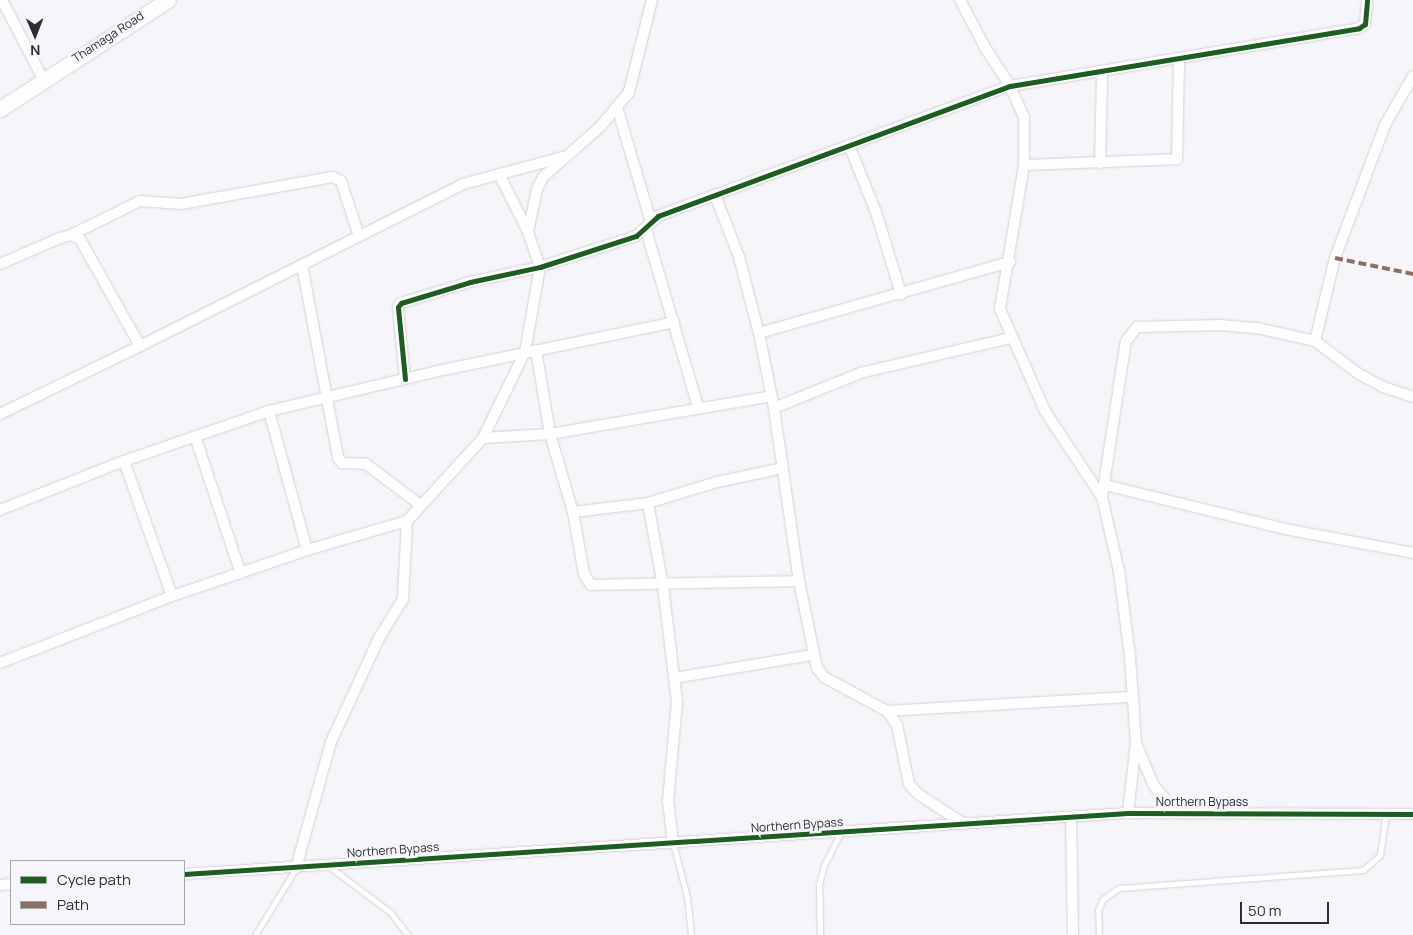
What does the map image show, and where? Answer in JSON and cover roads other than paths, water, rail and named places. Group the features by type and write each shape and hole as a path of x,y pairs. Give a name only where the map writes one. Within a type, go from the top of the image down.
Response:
{"main road":[{"name":"Thamaga Road","path":"0,109 43,79 168,0"}],"street":[{"path":"2,0 43,79"},
{"path":"528,232 537,189 543,177 617,107 629,92 652,0"},
{"path":"960,0 986,49 1010,86 1024,117 1024,165 1010,262 1000,296 1000,309 1011,338 1045,410 1102,497 1119,571 1136,742 1128,813"},
{"path":"405,379 398,307 400,303 470,282 540,267 636,236 658,216 1010,86 1179,60 1359,28 1365,24 1367,0"},
{"path":"1024,165 1177,159 1179,60"},
{"path":"1100,163 1102,72"},
{"path":"1315,341 1335,258 1385,125 1413,76"},
{"path":"617,107 698,407"},
{"path":"849,145 876,212 901,294"},
{"path":"0,414 463,184 567,156"},
{"path":"499,174 528,232 540,267 531,351 550,434 574,512 584,574 591,585 664,586 800,581"},
{"path":"0,264 71,236 140,201 181,204 333,177 342,181 359,236"},
{"path":"715,195 739,257 759,333 774,408 812,655 824,678 887,711 898,725 908,784 918,794 964,824"},
{"path":"71,236 84,245 140,346"},
{"path":"759,333 1010,262"},
{"path":"302,265 340,461 366,464 419,504"},
{"path":"0,510 124,460 269,412 326,396 674,322"},
{"path":"1102,497 1126,341 1137,327 1220,325 1257,328 1315,341 1359,374 1383,387 1413,397"},
{"path":"774,408 860,372 1011,338"},
{"path":"0,663 172,596 307,550 407,520 419,504 483,438 531,351"},
{"path":"483,438 550,434 698,407 772,396"},
{"path":"269,412 307,550"},
{"path":"194,436 241,574"},
{"path":"124,460 172,596"},
{"path":"574,512 648,503 717,482 783,468"},
{"path":"1105,485 1286,529 1413,553"},
{"path":"648,503 664,586 677,712 668,801 673,844"},
{"path":"296,868 331,742 379,638 403,599 407,564 407,520"},
{"path":"674,678 812,655"},
{"path":"887,711 1133,697"},
{"path":"1136,742 1154,786 1161,798 1177,812"},
{"name":"Northern Bypass","path":"185,874 673,844 1128,813 1413,814"},
{"path":"1071,817 1074,935"}],"lane":[{"path":"1100,935 1098,910 1103,899 1118,888 1362,870 1380,856 1386,813"},
{"path":"820,935 819,884 824,865 841,832"},
{"path":"673,844 687,897 691,935"},
{"path":"327,865 377,901 408,935"},
{"path":"255,935 296,868"}]}
